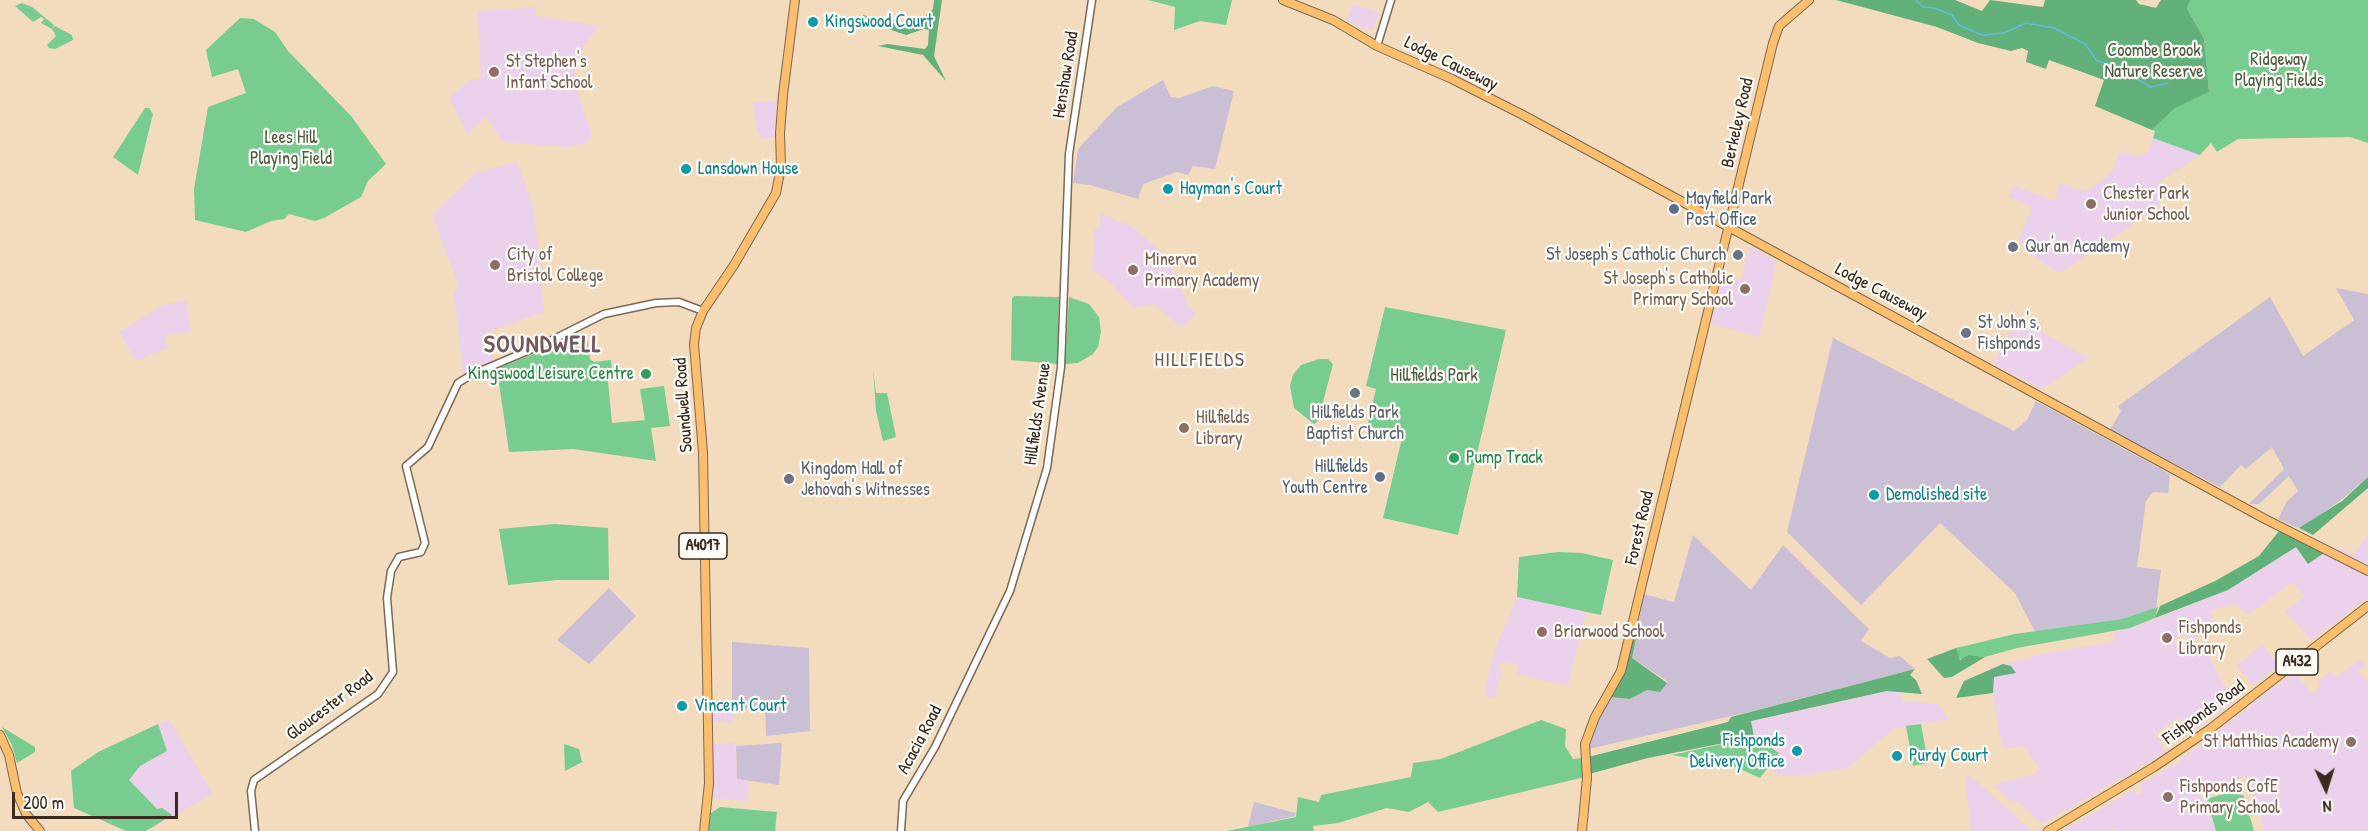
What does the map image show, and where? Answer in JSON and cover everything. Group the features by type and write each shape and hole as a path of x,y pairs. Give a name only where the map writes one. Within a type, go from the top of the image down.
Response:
{"main road":[{"name":"Soundwell Road","path":"704,831 709,783 703,452 694,344 696,328 703,311 734,265 776,193 781,167 780,133 783,95 795,0"},
{"name":"Lodge Causeway","path":"1283,0 1333,20 1377,46 1481,94 2368,571"},
{"name":"Berkeley Road","path":"1729,227 1757,103 1779,26 1809,0"},
{"name":"Forest Road","path":"1582,831 1587,760 1584,748 1596,717 1621,671 1729,227"},
{"name":"Fishponds Road","path":"2048,831 2150,770 2210,729 2368,606"},
{"path":"0,735 9,755 17,793 26,814 40,831"}],"street":[{"name":"Henshaw Road","path":"1069,154 1092,0"},
{"path":"1377,46 1391,0"},
{"name":"Hillfields Avenue","path":"975,664 1010,591 1047,468 1061,367 1069,154"},
{"name":"Gloucester Road","path":"255,831 251,791 254,780 378,694 393,672 387,598 391,571 399,557 421,552 424,543 406,466 428,447 453,391 461,381 604,314 656,303 679,302 703,311"},
{"name":"Acacia Road","path":"901,831 903,801 935,747 975,664"}],"shaded area":[{"path":"1354,4 1379,13 1373,30 1346,20"},
{"path":"535,7 536,16 600,26 585,43 575,72 575,84 592,135 590,140 583,144 568,147 503,142 486,117 467,134 449,97 471,80 481,78 478,11"},
{"path":"1163,80 1171,97 1179,98 1213,86 1234,91 1215,169 1193,166 1188,175 1177,172 1143,184 1138,199 1090,185 1073,183 1078,149 1117,107"},
{"path":"753,101 777,101 775,137 762,139 756,127"},
{"name":"Chester Park Junior School","path":"2153,138 2200,155 2158,183 2166,196 2144,217 2060,273 2024,251 2019,239 2032,207 2009,197 2014,185 2054,201 2061,183 2083,191 2093,187 2112,172 2120,152 2139,156 2149,151"},
{"name":"City of Bristol College","path":"517,162 534,209 544,312 485,333 494,360 463,375 454,293 459,287 432,215 475,173"},
{"name":"Minerva Primary Academy","path":"1100,213 1133,227 1162,253 1174,271 1189,307 1196,315 1181,327 1153,304 1133,308 1109,281 1092,270 1094,229 1100,228"},
{"name":"St Joseph's Catholic Primary School","path":"1750,246 1777,261 1759,337 1711,324 1723,276 1741,280"},
{"path":"2336,288 2368,294 2368,477 2307,524 2298,528 2278,519 2287,501 2298,491 2289,476 2259,504 2249,504 2284,469 2272,447 2246,469 2241,465 2220,487 2110,430 2121,411 2118,406 2270,297 2303,356 2354,320"},
{"path":"186,300 191,332 165,335 168,348 136,361 119,332 163,305"},
{"path":"2018,319 2088,358 2042,389 1993,364"},
{"path":"1833,338 2014,431 2027,420 2036,401 2170,474 2168,493 2153,492 2146,501 2137,567 2161,570 2156,608 2122,619 2035,632 2015,593 1940,523 1861,605 1787,532"},
{"path":"2368,534 2368,598 2311,640 2285,611 2304,597 2292,582 2248,615 2236,604 2211,610 2213,624 2192,642 2182,633 2174,639 2179,656 2208,653 2232,703 2193,731 2186,728 2179,717 2155,734 2166,752 2042,824 2017,801 2011,801 1995,787 2000,782 2031,776 2040,770 2024,746 2004,749 1998,728 1990,668 2038,655 2114,641 2113,631 2143,624 2228,590 2302,543 2328,555 2338,547 2354,555"},
{"path":"1693,535 1751,590 1783,545 1869,629 1861,641 1890,658 1900,656 1915,669 1753,711 1589,749 1588,741 1610,697 1630,699 1647,690 1660,692 1667,681 1632,658 1644,594 1674,602"},
{"name":"Briarwood School","path":"1558,552 1582,553 1613,560 1601,615 1586,612 1568,686 1517,674 1518,665 1501,662 1498,669 1502,671 1495,698 1484,695 1495,649 1517,597 1519,557"},
{"path":"609,588 636,616 589,664 557,640"},
{"path":"732,642 809,648 810,731 766,736 765,708 732,709"},
{"path":"2262,645 2279,665 2253,686 2237,665"},
{"path":"2361,659 2365,665 2357,672 2368,680 2368,831 2264,831 2248,776 2214,787 2204,786 2202,781 2194,784 2198,795 2204,799 2233,791 2241,792 2254,831 2117,831 2115,826 2112,831 2063,831 2134,789 2137,795 2142,792 2140,784 2175,764 2294,672 2312,694 2320,685 2318,681 2331,671 2337,677"},
{"path":"1889,691 1903,693 1902,701 1938,704 1949,719 1893,729 1848,768 1806,775 1780,776 1769,767 1779,752 1754,737 1751,721"},
{"path":"732,703 733,723 712,721 712,704"},
{"path":"169,720 213,794 146,831 126,831 74,808 71,771 98,752"},
{"path":"735,743 737,779 749,781 747,801 713,798 714,744"},
{"path":"782,743 779,785 737,779 736,746"},
{"path":"1965,775 1972,777 2032,831 1971,831"},
{"path":"1254,802 1296,813 1295,816 1248,827"}],"green space":[{"path":"934,0 942,0 934,56 946,81 923,55 878,46 887,44 925,49 928,45 929,30 924,29 906,35 861,20 863,15 911,28 933,9"},
{"path":"1148,0 1232,0 1226,25 1200,21 1174,30 1175,7"},
{"name":"Coombe Brook Nature Reserve","path":"1836,0 1955,0 1982,11 1990,0 2043,7 2045,0 2136,0 2139,4 2156,8 2161,0 2190,0 2187,9 2204,38 2209,92 2174,109 2152,130 2095,106 2104,80 2049,60 2046,69 2026,62 2028,51 2022,48 2011,51 1978,43 1937,27"},
{"name":"Ridgeway Playing Fields","path":"2190,0 2368,0 2368,143 2350,137 2238,139 2217,152 2211,143 2200,155 2153,138 2155,131 2152,130 2174,109 2209,92 2204,38 2187,9"},
{"path":"22,3 32,7 54,25 52,29 41,23 44,19 41,17 33,22 15,6"},
{"name":"Lees Hill Playing Field","path":"240,18 254,19 275,32 288,51 351,116 386,164 368,181 361,197 324,218 315,221 289,214 284,219 271,221 246,232 195,220 194,189 208,107 246,93 238,69 212,77 206,50"},
{"path":"55,26 72,35 73,40 55,49 49,48 47,45 56,36 52,29"},
{"path":"145,108 149,108 153,114 138,175 113,157"},
{"path":"1014,296 1059,297 1057,364 1011,360 1012,298"},
{"path":"1069,297 1089,304 1099,317 1101,332 1098,347 1093,354 1078,363 1065,364"},
{"name":"Hillfields Park","path":"1385,307 1506,330 1458,535 1383,518 1403,434 1367,426 1376,389 1366,386"},
{"path":"577,332 581,339 587,339 590,359 594,362 611,360 612,371 607,371 612,423 645,420 640,389 664,386 670,426 651,428 656,461 573,449 509,452 497,369 550,347"},
{"path":"1319,359 1328,359 1333,364 1318,421 1314,424 1294,408 1290,386 1293,375 1301,365"},
{"path":"873,369 876,393 887,393 896,437 883,441 876,411"},
{"path":"2368,477 2368,488 2313,535 2299,528 2342,501"},
{"path":"555,524 608,528 609,580 557,580 508,585 499,529"},
{"path":"2279,531 2324,553 2308,564 2296,547 2228,590 2155,618 2160,606 2215,581 2259,556"},
{"path":"1558,552 1582,553 1613,560 1601,615 1517,597 1519,557"},
{"path":"2158,607 2155,618 2130,628 2017,648 1985,657 1970,655 1962,660 1957,656 1956,648 2015,634 2122,619"},
{"path":"1640,619 1632,658 1667,683 1660,692 1647,690 1630,699 1610,697 1621,679"},
{"path":"1956,648 1960,660 1969,655 1985,657 1952,677 1944,678 1927,659"},
{"path":"2003,664 2011,666 2016,673 1994,677 1993,693 1956,698 1964,681"},
{"path":"1915,669 1910,675 1916,680 1922,694 1887,691 1751,721 1754,737 1648,758 1589,774 1588,757 1728,722 1731,717"},
{"path":"1541,720 1566,729 1565,746 1573,759 1583,758 1585,777 1438,812 1428,802 1409,812 1387,808 1338,823 1313,826 1314,831 1227,831 1296,817 1298,797 1319,802 1321,795 1411,777 1413,763 1441,759"},
{"path":"158,724 167,751 140,766 129,780 157,809 162,808 172,815 146,831 126,831 74,808 71,771 98,752"},
{"path":"1921,724 1928,763 1913,766 1906,726"},
{"path":"2,727 35,747 35,752 17,763 12,745"},
{"path":"1754,737 1779,753 1760,778 1731,765 1672,755"},
{"path":"564,744 579,749 582,762 565,771"},
{"path":"2233,791 2244,796 2254,831 2216,831 2207,799"},
{"path":"720,807 777,812 775,831 708,831 711,813"}],"waterway":[{"path":"1916,0 1923,7 1934,8 1952,15 1959,25 1982,35 2004,33 2026,23 2054,28 2085,44 2097,61 2111,65 2151,87 2168,83"}],"place":[{"name":"Kingswood Court","path":"813,22"},
{"name":"St Stephen's Infant School","path":"494,72"},
{"name":"Lansdown House","path":"686,169"},
{"name":"Hayman's Court","path":"1168,189"},
{"name":"Chester Park Junior School","path":"2091,204"},
{"name":"Mayfield Park Post Office","path":"1674,209"},
{"name":"Qur'an Academy","path":"2013,247"},
{"name":"St Joseph's Catholic Church","path":"1738,255"},
{"name":"City of Bristol College","path":"495,265"},
{"name":"Minerva Primary Academy","path":"1133,270"},
{"name":"St Joseph's Catholic Primary School","path":"1745,289"},
{"name":"St John's, Fishponds","path":"1966,333"},
{"name":"Kingswood Leisure Centre","path":"646,374"},
{"name":"Hillfields Park Baptist Church","path":"1355,393"},
{"name":"Hillfields Library","path":"1184,428"},
{"name":"Pump Track","path":"1454,458"},
{"name":"Hillfields Youth Centre","path":"1380,477"},
{"name":"Kingdom Hall of Jehovah's Witnesses","path":"789,479"},
{"name":"Demolished site","path":"1874,495"},
{"name":"Briarwood School","path":"1542,632"},
{"name":"Fishponds Library","path":"2167,638"},
{"name":"Vincent Court","path":"682,706"},
{"name":"St Matthias Academy","path":"2351,742"},
{"name":"Fishponds Delivery Office","path":"1797,751"},
{"name":"Purdy Court","path":"1897,756"},
{"name":"Fishponds CofE Primary School","path":"2168,797"}],"district":[{"name":"SOUNDWELL","path":"543,346"},
{"name":"HILLFIELDS","path":"1200,361"}]}
